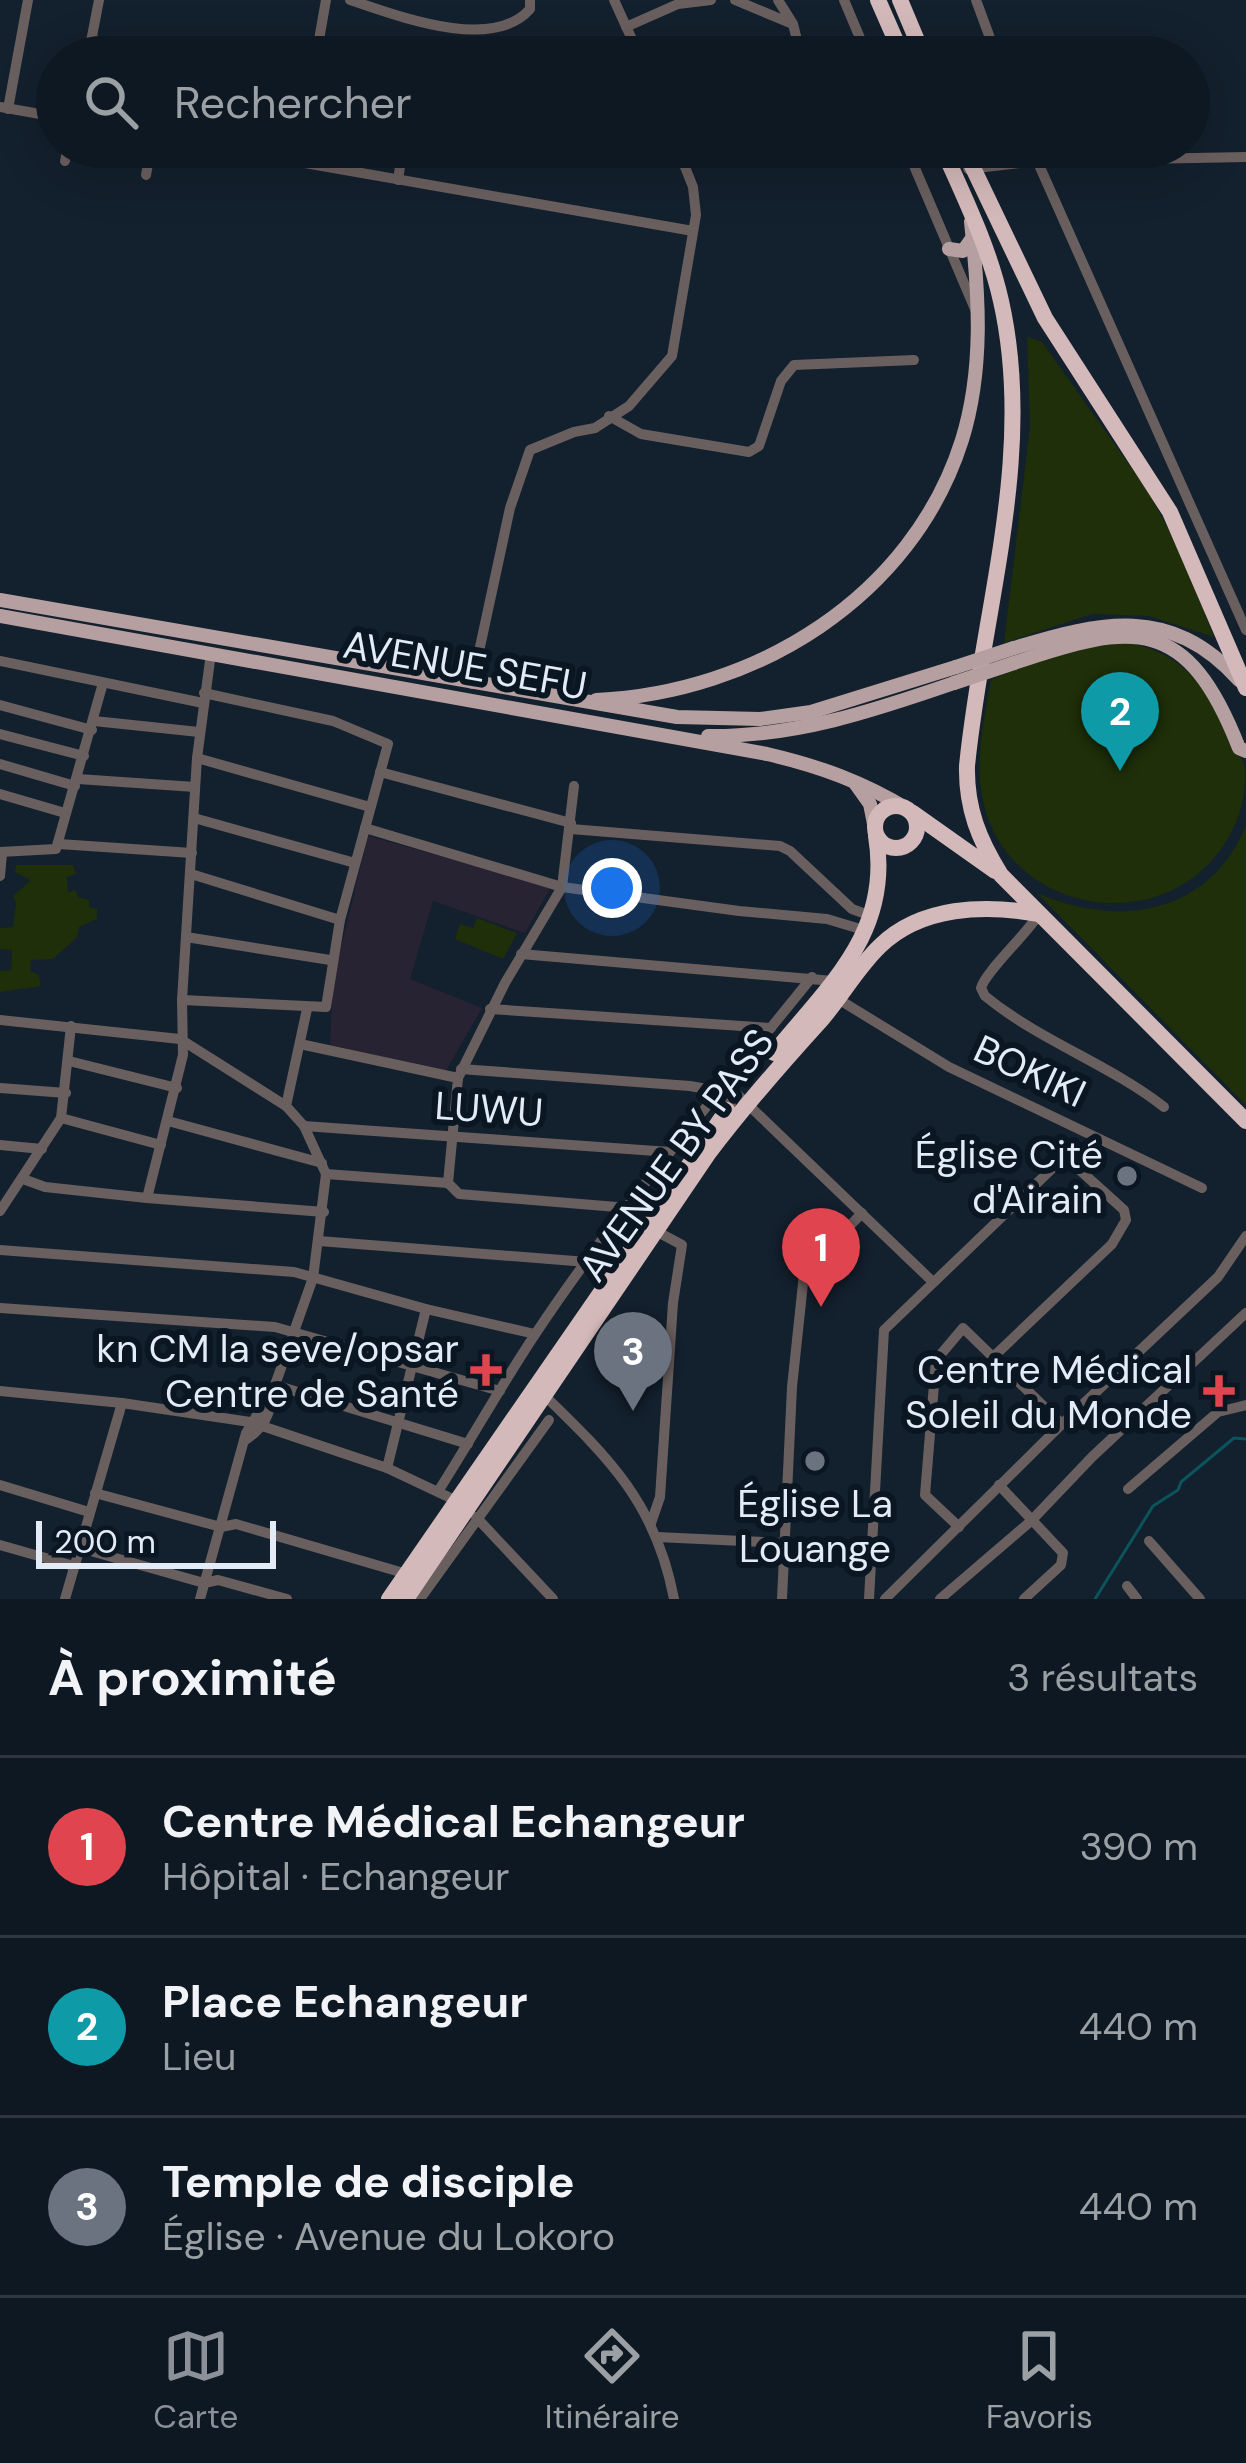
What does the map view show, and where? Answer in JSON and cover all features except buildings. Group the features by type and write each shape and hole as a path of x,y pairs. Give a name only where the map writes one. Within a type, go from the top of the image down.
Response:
{"highway":[{"path":"878,0 894,36"},
{"path":"900,0 915,36"},
{"path":"951,168 1002,303 1014,382 1014,429 968,752 968,799 976,830 1001,875"},
{"path":"972,168 1045,319 1170,512 1246,688"},
{"path":"870,924 879,887 878,817 887,808 909,811 1001,875 1246,1121"},
{"path":"875,832 893,848 907,845 917,826 909,811"},
{"path":"954,842 973,842 976,830"},
{"name":"AVENUE BY PASS","path":"406,1599 534,1414 540,1392 733,1099 890,938 936,916 966,909 1039,914"},
{"name":"AVENUE BY PASS","path":"835,990 870,924"},
{"name":"AVENUE BY PASS","path":"540,1392 656,1231 733,1099"},
{"name":"AVENUE BY PASS","path":"388,1599 468,1509"}],"main road":[{"path":"570,701 618,699 712,681 772,656 857,600 900,553 945,483 970,405 980,340 970,211"},
{"path":"949,249 963,251 973,236"},
{"name":"AVENUE SEFU","path":"0,600 570,701"},
{"name":"AVENUE SEFU","path":"0,616 679,735 824,767 909,811"},
{"path":"570,701 651,715 760,719 848,703 955,675 1091,626 1134,624 1177,635 1207,650 1246,688"},
{"path":"1014,655 1097,637 1120,635 1151,641 1184,657 1199,671 1239,748 1246,751"},
{"path":"679,735 788,732 869,712 955,675"},
{"path":"521,710 524,693"},
{"path":"852,778 870,804 875,832"}],"street":[{"path":"28,0 4,108 36,113"},
{"path":"93,36 99,0"},
{"path":"320,36 326,0"},
{"path":"350,0 418,22 460,28 514,24 530,9 530,0"},
{"path":"614,0 630,36"},
{"path":"626,27 678,4 711,0"},
{"path":"735,0 793,24"},
{"path":"778,0 795,36"},
{"path":"844,0 859,36"},
{"path":"976,0 989,36"},
{"path":"1210,158 1246,157"},
{"path":"146,175 147,168"},
{"path":"331,168 693,231"},
{"path":"398,180 400,168"},
{"path":"472,684 510,508 530,450 595,428 644,393 672,356 693,231 693,187 685,168"},
{"path":"915,168 978,318"},
{"path":"954,175 970,168"},
{"path":"1040,168 1246,630"},
{"path":"609,416 641,434 748,452 759,446 781,381 794,364 914,360"},
{"path":"147,1198 183,1055 180,1039 197,758 211,653"},
{"path":"0,661 333,721 388,744 330,961 328,1004 307,1009 182,1000"},
{"path":"54,848 103,683"},
{"path":"0,705 93,725 199,732"},
{"path":"0,734 85,756"},
{"path":"197,758 370,807"},
{"path":"0,764 76,782 195,787"},
{"path":"380,772 571,826 780,846 870,924"},
{"path":"448,1183 460,1073 490,1009 562,887 574,786"},
{"path":"0,794 65,813"},
{"path":"194,818 355,863"},
{"path":"365,828 562,887 870,924"},
{"path":"0,876 1,852 54,848 192,854"},
{"path":"191,874 340,920"},
{"path":"1039,914 1016,947 984,978 985,996 1067,1051 1139,1087 1164,1107"},
{"path":"186,938 330,961"},
{"path":"521,954 812,977 835,990"},
{"path":"440,1490 536,1334 587,1262 670,1151 733,1099 771,1028 812,977"},
{"name":"BOKIKI","path":"835,990 949,1067 1202,1187"},
{"path":"286,1106 307,1009"},
{"path":"490,1009 771,1028"},
{"path":"0,1019 180,1039 286,1106 304,1126 324,1168 324,1212 313,1278 273,1387 270,1412 244,1441 200,1599"},
{"path":"0,1211 6,1194 22,1179 61,1118 71,1026"},
{"path":"300,1044 460,1073 690,1086 733,1099 933,1282"},
{"path":"69,1061 177,1088"},
{"path":"0,1088 66,1093"},
{"path":"61,1118 161,1145"},
{"path":"168,1121 324,1168 448,1183 459,1194 629,1208"},
{"name":"LUWU","path":"304,1126 670,1151"},
{"path":"0,1145 42,1149"},
{"path":"869,1599 884,1330 1060,1161 1088,1176 1124,1210 1126,1220 1112,1244 992,1358"},
{"path":"22,1179 45,1187 324,1212"},
{"path":"782,1599 792,1387 804,1274 862,1213"},
{"path":"651,1523 660,1497 673,1303 682,1245 656,1231"},
{"path":"885,1599 1218,1277 1246,1236"},
{"path":"319,1241 587,1262"},
{"path":"0,1250 294,1272 536,1334"},
{"path":"0,1308 296,1331 500,1391"},
{"path":"387,1468 426,1309"},
{"path":"940,1599 1031,1521 1092,1456 1246,1312"},
{"path":"959,1527 925,1495 936,1360 963,1328 1062,1424"},
{"path":"273,1387 468,1444"},
{"path":"0,1391 122,1403 256,1424 387,1468 440,1490 468,1509 553,1599"},
{"path":"540,1392 610,1458 630,1484 657,1537 674,1599"},
{"path":"65,1599 122,1403"},
{"path":"1128,1489 1218,1412 1246,1405"},
{"path":"420,1599 468,1509 534,1414 571,1426"},
{"path":"0,1485 89,1512"},
{"path":"999,1485 1059,1547 1063,1557 1061,1565 1024,1599"},
{"path":"95,1493 221,1528 236,1524 407,1574"},
{"path":"657,1537 784,1543"},
{"path":"1149,1541 1200,1599"},
{"path":"0,1545 74,1565"},
{"path":"80,1548 204,1583 218,1580 287,1599"},
{"path":"1127,1586 1137,1599"}],"shaded area":[{"path":"368,836 551,887 525,933 433,901 410,979 482,1008 445,1072 330,1045 333,981"}],"green space":[{"path":"1027,337 1042,342 1148,491 1182,555 1214,637 1149,616 1092,614 1004,643 1030,426"},
{"path":"1127,642 1161,653 1199,683 1242,758 1244,789 1236,822 1211,862 1177,888 1137,901 1096,902 1056,891 1021,868 995,834 981,789 982,734 991,679 1067,651"},
{"path":"1246,826 1246,1105 1037,893 1098,910 1158,906 1185,896 1209,879"},
{"path":"16,865 73,865 76,874 67,877 68,893 75,889 78,897 89,900 89,907 97,909 97,919 79,927 77,937 53,959 31,960 30,971 39,975 41,986 0,992 0,971 11,970 12,950 0,949 0,928 13,927 13,896 31,880 15,872"},
{"path":"477,918 517,933 503,959 455,939 460,924 473,928"}],"waterway":[{"path":"1095,1599 1153,1506 1178,1490 1181,1482 1234,1438 1246,1439"}],"place":[{"name":"Place Echangeur","path":"1120,771"},
{"name":"Église Cité d'Airain","path":"1127,1176"},
{"name":"Centre Médical Echangeur","path":"821,1307"},
{"name":"kn CM la seve/opsar Centre de Santé","path":"486,1370"},
{"name":"Centre Médical Soleil du Monde","path":"1219,1391"},
{"name":"Temple de disciple","path":"633,1411"},
{"name":"Église La Louange","path":"815,1461"}]}
